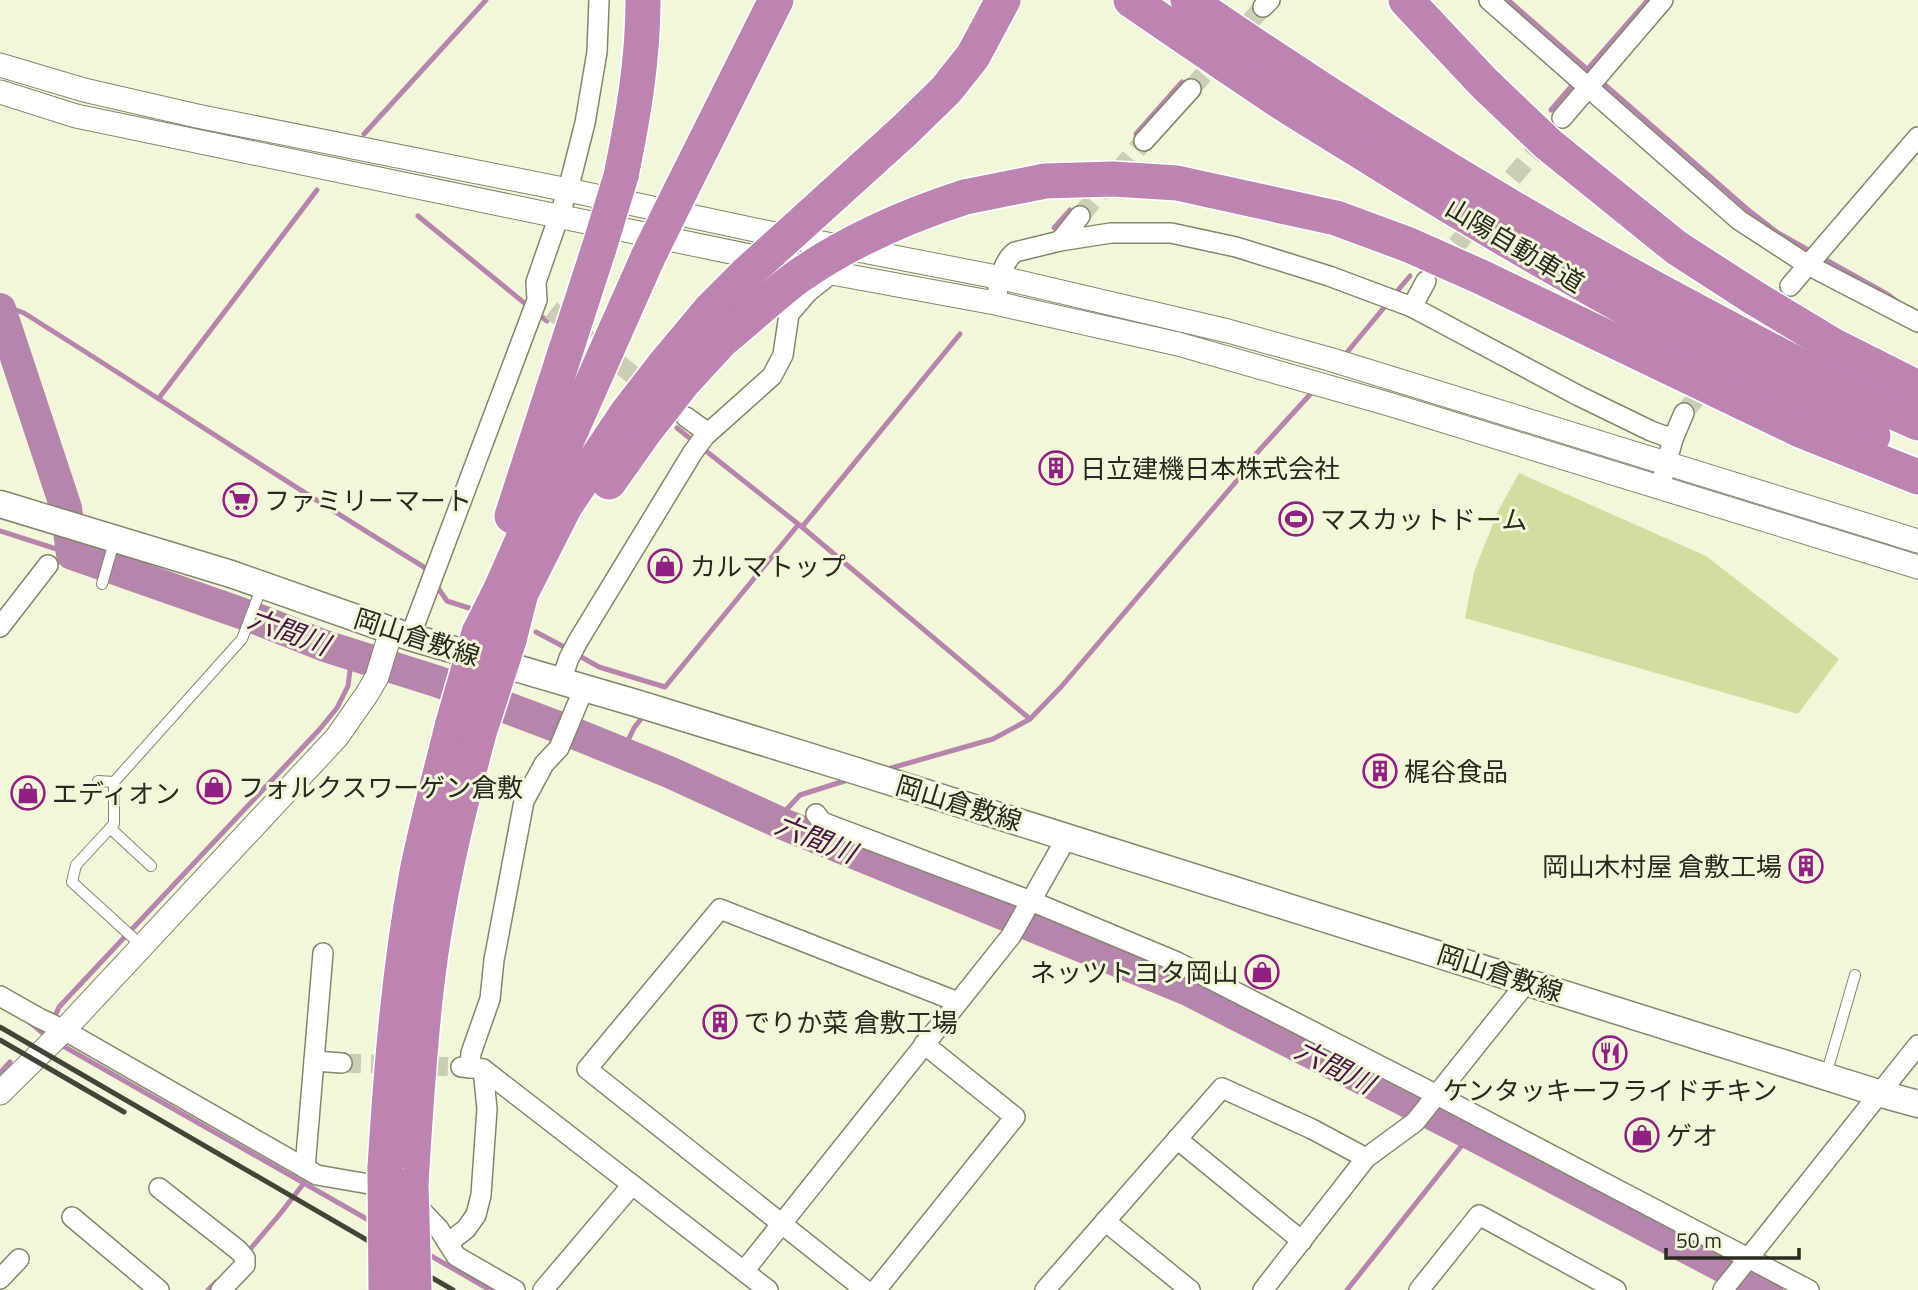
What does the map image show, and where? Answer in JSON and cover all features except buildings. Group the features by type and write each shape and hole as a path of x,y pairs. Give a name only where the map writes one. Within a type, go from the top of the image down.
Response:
{"highway":[{"path":"494,636 489,587 621,176 636,100 643,0"},
{"path":"386,1290 398,1176 417,1084 427,981 459,807 466,728 494,636 500,591 648,257 776,0"},
{"path":"716,324 745,275 946,90 973,56 1003,0"},
{"name":"山陽自動車道","path":"1131,0 1286,104 1567,276 1806,404 1918,457"},
{"name":"山陽自動車道","path":"1188,0 1365,117 1521,213 1634,278 1765,348 1918,423"},
{"path":"1406,0 1484,83 1548,144 1677,247 1834,346 1918,388"},
{"path":"494,636 521,593 565,506 627,413 665,364 716,324 854,243 921,211 965,197 1045,181 1113,179 1177,183 1336,218 1481,276 1800,430 1918,477"},
{"path":"398,1176 414,1290"}],"main road":[{"name":"岡山倉敷線","path":"0,504 85,529 113,545 231,574 260,593 396,637 573,667 650,707 1918,1104"}],"street":[{"path":"0,1093 133,937 337,737 368,694 396,637 429,589 539,306 536,282 568,190 586,123 597,52 599,0"},
{"path":"1489,0 1587,80 1739,220 1814,258 1918,322"},
{"path":"1562,118 1587,80 1663,0"},
{"path":"0,65 84,90 197,116 1002,278 1228,331 1338,362 1918,541"},
{"path":"1144,141 1191,89"},
{"path":"0,92 76,116 832,273 995,303 1178,344 1319,384 1918,567"},
{"path":"1790,286 1918,137"},
{"path":"1060,241 1080,216"},
{"path":"995,303 1009,256 1015,252 1111,233 1171,233 1236,247 1329,276 1399,302 1579,396 1673,439"},
{"path":"448,1243 466,1229 476,1215 481,1195 487,1109 471,1068 471,1053 490,999 494,960 524,801 544,764 559,748 572,720 573,667 693,452 707,435 772,376 783,355 789,314 808,292 832,273"},
{"path":"1399,302 1426,281"},
{"path":"1659,488 1673,439 1684,413"},
{"path":"686,417 707,435"},
{"path":"0,627 48,565"},
{"path":"816,814 822,822 1177,962 1747,1263 1809,1290"},
{"path":"744,1271 1013,933 1068,837"},
{"path":"864,1290 587,1069 720,909 958,1002"},
{"path":"305,1168 323,953"},
{"path":"1263,1290 1366,1158 1415,1122 1527,982"},
{"path":"0,996 54,1031 317,1175 392,1188 418,1207 439,1229 456,1256 514,1290"},
{"path":"876,1290 1015,1117 923,1044"},
{"path":"1726,1287 1918,1045"},
{"path":"314,1061 342,1063"},
{"path":"471,1068 632,1185 768,1290"},
{"path":"1045,1290 1222,1088 1312,1129 1366,1158"},
{"path":"1177,1139 1302,1241"},
{"path":"543,1290 632,1185"},
{"path":"159,1188 242,1254 245,1265 221,1290"},
{"path":"1421,1289 1479,1215 1616,1290"},
{"path":"72,1217 159,1290"},
{"path":"1105,1221 1190,1290"},
{"path":"0,1279 19,1259"}],"lane":[{"path":"102,584 113,545"},
{"path":"133,937 72,882 76,864 114,824 114,782 242,639 260,593"},
{"path":"98,781 114,782"},
{"path":"110,828 151,866"},
{"path":"1825,1076 1855,975"}],"green space":[{"path":"1519,473 1706,556 1839,659 1798,714 1465,618 1474,572 1498,511"}],"waterway":[{"path":"364,134 486,0"},
{"path":"1508,0 1747,209 1778,233 1899,303"},
{"path":"1586,71 1648,0"},
{"path":"1551,110 1576,81"},
{"path":"1136,134 1182,82"},
{"path":"159,398 317,190"},
{"path":"1054,228 1070,210"},
{"path":"418,216 528,306"},
{"path":"1393,296 1410,276"},
{"path":"0,304 24,313 424,567 428,574"},
{"path":"1344,356 1387,304"},
{"name":"六間川","path":"0,309 66,508 72,554 252,617 325,646 439,682 566,730 669,772 783,824 1188,990 1471,1134 1767,1290"},
{"path":"536,312 547,321"},
{"path":"802,527 960,334"},
{"path":"884,770 993,739 1030,719 1061,687 1240,477 1245,466 1315,389"},
{"path":"677,428 802,527 1030,719"},
{"path":"576,654 599,667 665,687 798,525"},
{"path":"0,531 72,554"},
{"path":"436,585 447,601 469,608"},
{"path":"536,632 568,649"},
{"path":"53,1021 59,1007 337,708 348,686 352,655"},
{"path":"622,753 634,728 644,715"},
{"path":"783,824 787,809 800,795 851,779"},
{"path":"30,1023 50,1038"},
{"path":"58,1043 372,1222"},
{"path":"0,1073 10,1062"},
{"path":"1347,1290 1471,1134"},
{"path":"246,1254 304,1183"},
{"path":"426,1253 490,1290"},
{"path":"208,1290 216,1282"}],"tunnel":[{"path":"1191,89 1263,7"},
{"path":"1438,267 1549,134"},
{"path":"1080,216 1144,141"},
{"path":"551,310 653,391"},
{"path":"1684,413 1712,379"},
{"path":"342,1063 461,1067"}],"railway":[{"path":"0,1027 453,1290"},
{"path":"0,1040 124,1112"}],"place":[{"name":"日立建機日本株式会社","path":"1056,468"},
{"name":"ファミリーマート","path":"240,500"},
{"name":"マスカットドーム","path":"1296,519"},
{"name":"カルマトップ","path":"665,566"},
{"name":"梶谷食品","path":"1380,771"},
{"name":"フォルクスワーゲン倉敷","path":"214,787"},
{"name":"エディオン","path":"28,793"},
{"name":"岡山木村屋 倉敷工場","path":"1806,866"},
{"name":"ネッツトヨタ岡山","path":"1262,972"},
{"name":"でりか菜 倉敷工場","path":"720,1022"},
{"name":"ケンタッキーフライドチキン","path":"1610,1053"},
{"name":"ゲオ","path":"1642,1135"}]}
